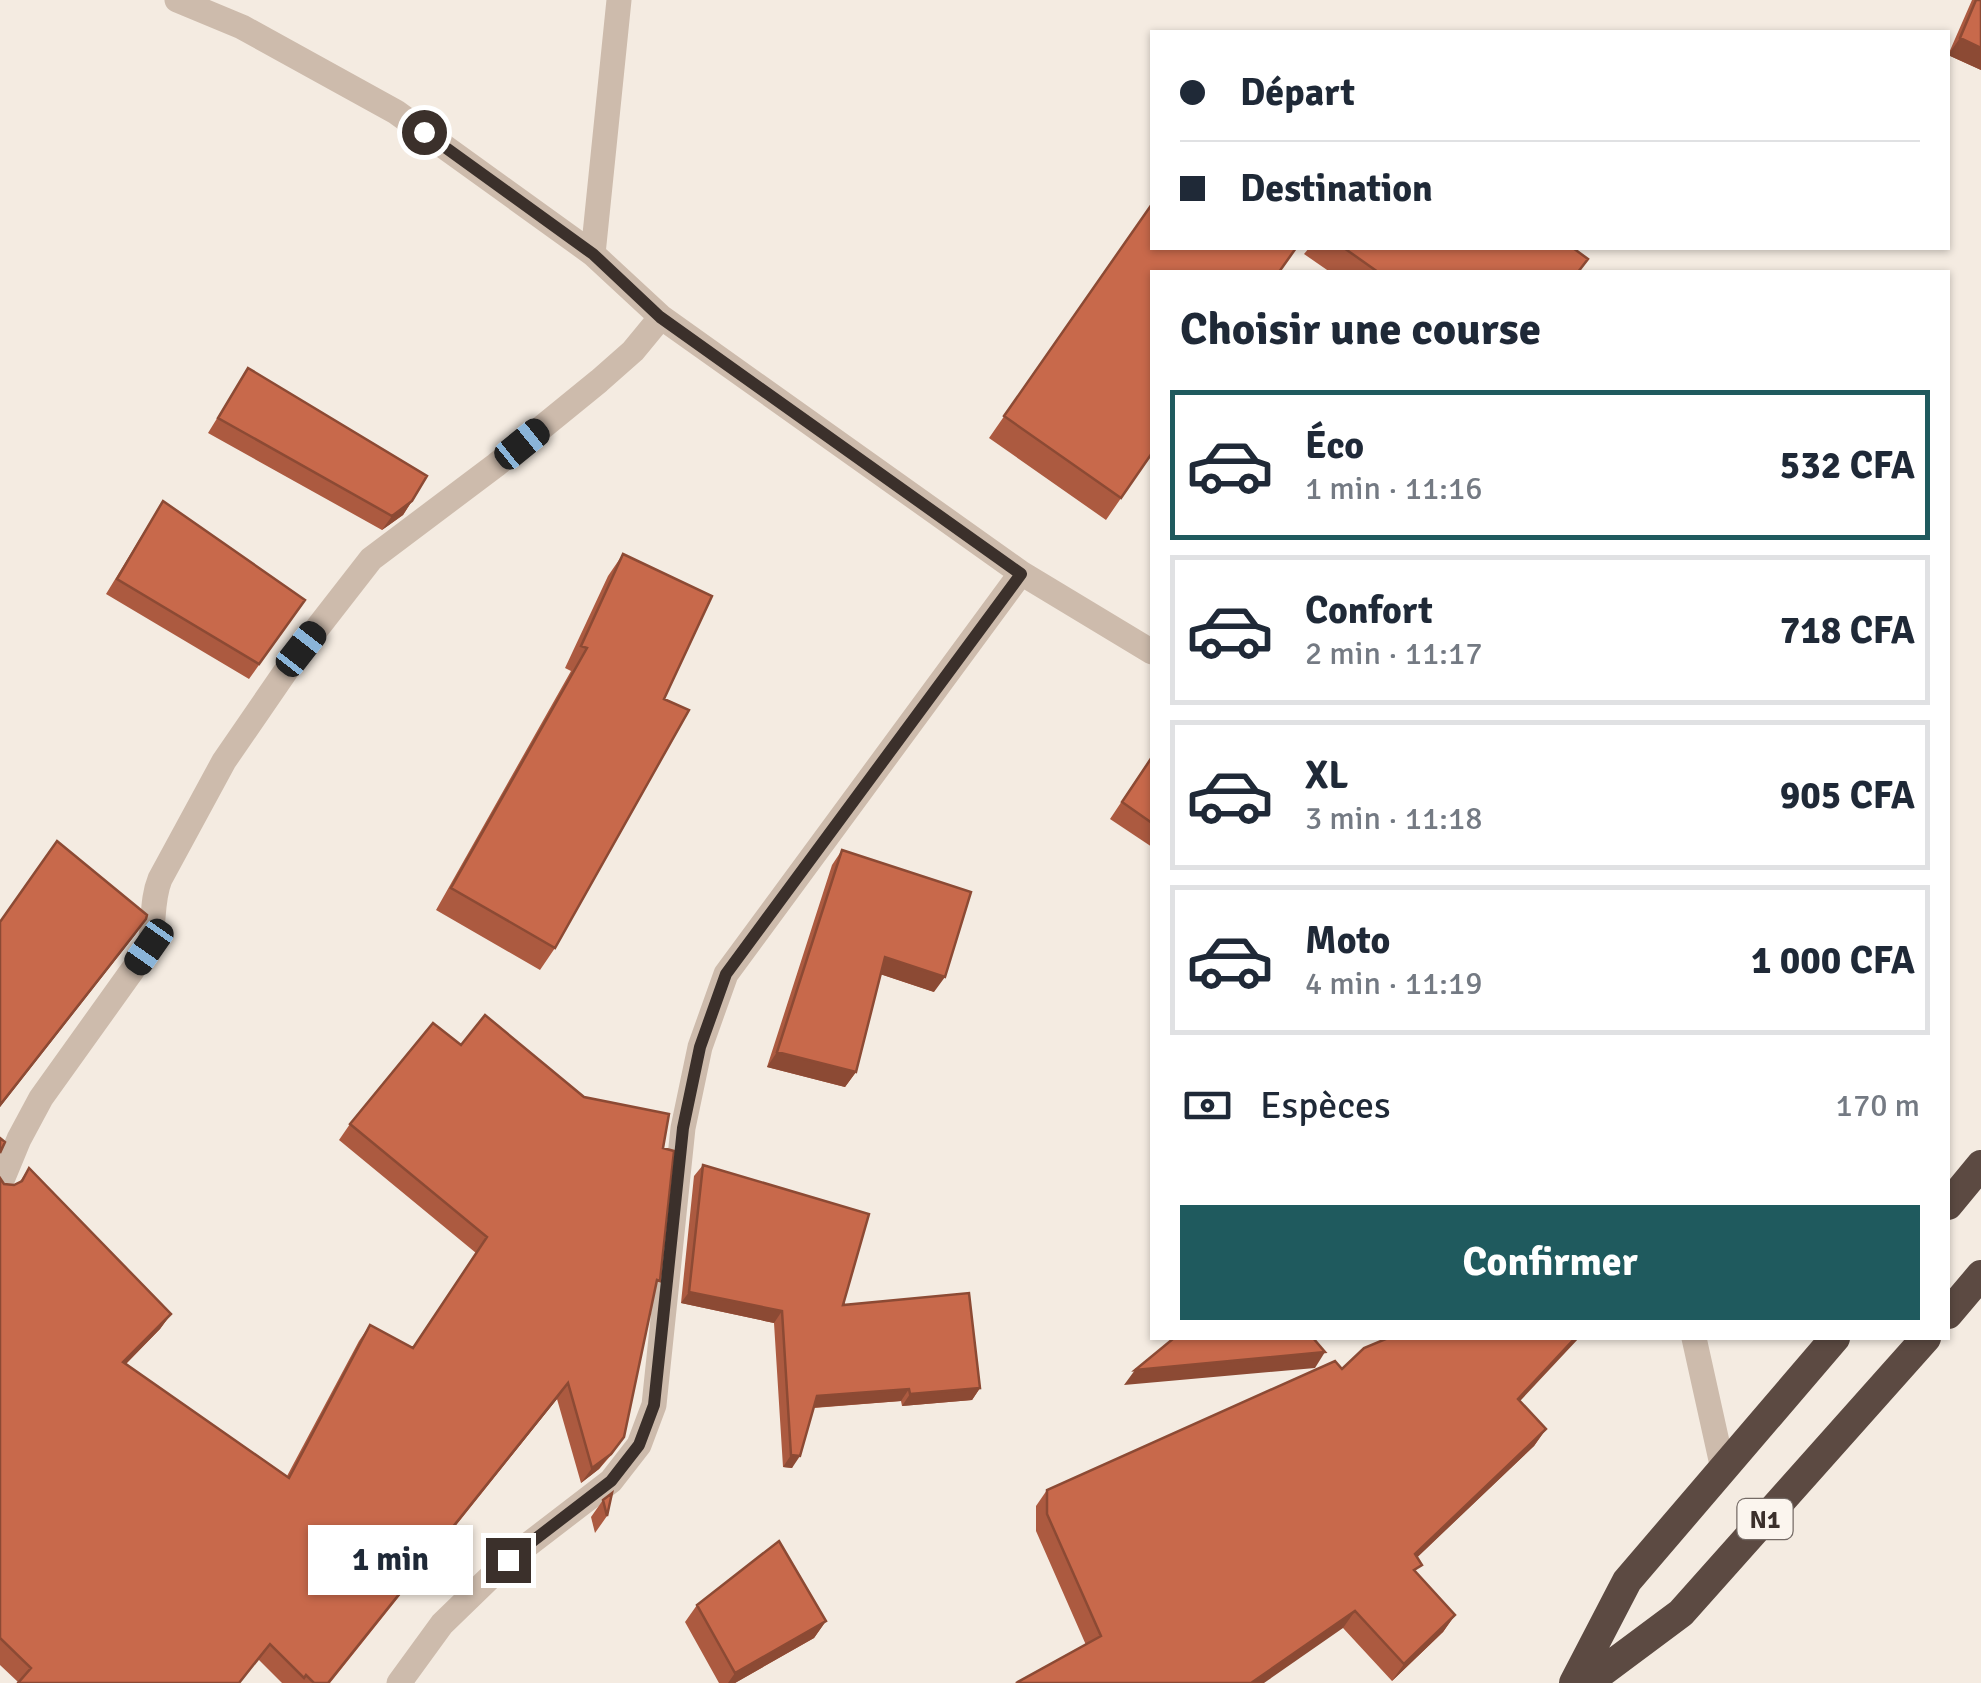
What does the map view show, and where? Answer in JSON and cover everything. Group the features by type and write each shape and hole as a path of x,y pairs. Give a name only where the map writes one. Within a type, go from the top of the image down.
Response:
{"highway":[{"path":"1950,1203 1981,1165"},
{"path":"1963,1303 1981,1275"},
{"name":"N1","path":"1574,1683 1627,1581 1834,1340"},
{"name":"N1","path":"1586,1683 1681,1613 1924,1340"}],"street":[{"path":"176,0 242,27 396,112 593,254 660,317 1021,574 1150,651"},
{"path":"593,254 620,0"},
{"path":"0,1185 41,1098 149,947 154,894 160,879 224,761 301,649 371,559 598,382 632,352 660,317"},
{"path":"398,1683 442,1624 508,1560 611,1481 639,1445 654,1405 683,1128 700,1047 726,974 1021,574"},
{"path":"1694,1340 1723,1469"}],"building":[{"path":"1976,0 1981,0 1981,48 1960,38"},
{"path":"1150,207 1150,250 1295,250 1280,270 1150,270 1150,456 1121,498 1004,416"},
{"path":"1347,250 1576,250 1588,259 1580,270 1375,270"},
{"path":"248,368 427,476 412,501 392,516 218,418"},
{"path":"163,501 305,600 259,664 117,579"},
{"path":"623,554 712,596 664,699 689,710 555,948 451,888 587,648 581,646"},
{"path":"1150,760 1150,822 1122,802"},
{"path":"57,841 147,915 0,1105 0,922"},
{"path":"842,850 971,892 945,977 885,957 856,1072 777,1052"},
{"path":"485,1015 584,1097 669,1114 663,1148 674,1151 660,1281 657,1280 624,1437 611,1454 592,1468 568,1383 328,1683 314,1683 306,1675 304,1678 270,1644 239,1683 18,1683 31,1668 0,1638 0,1178 4,1184 14,1185 22,1181 29,1168 171,1314 123,1362 289,1478 370,1325 413,1348 487,1237 350,1124 433,1023 461,1045"},
{"path":"703,1165 869,1214 843,1305 969,1293 980,1388 817,1396 800,1456 791,1455 782,1311 689,1292"},
{"path":"1172,1340 1315,1340 1325,1352 1135,1370"},
{"path":"1383,1340 1573,1340 1518,1399 1546,1429 1415,1554 1422,1565 1414,1570 1455,1615 1404,1664 1355,1611 1251,1683 1016,1683 1101,1636 1047,1514 1047,1490 1335,1361 1342,1369 1364,1348"},
{"path":"612,1493 607,1516 603,1500"},
{"path":"779,1541 826,1621 735,1673 697,1605"}],"route":[{"path":"424,132 593,254 660,317 1021,574 726,974 700,1047 683,1128 654,1405 639,1445 611,1481 508,1560"}]}
